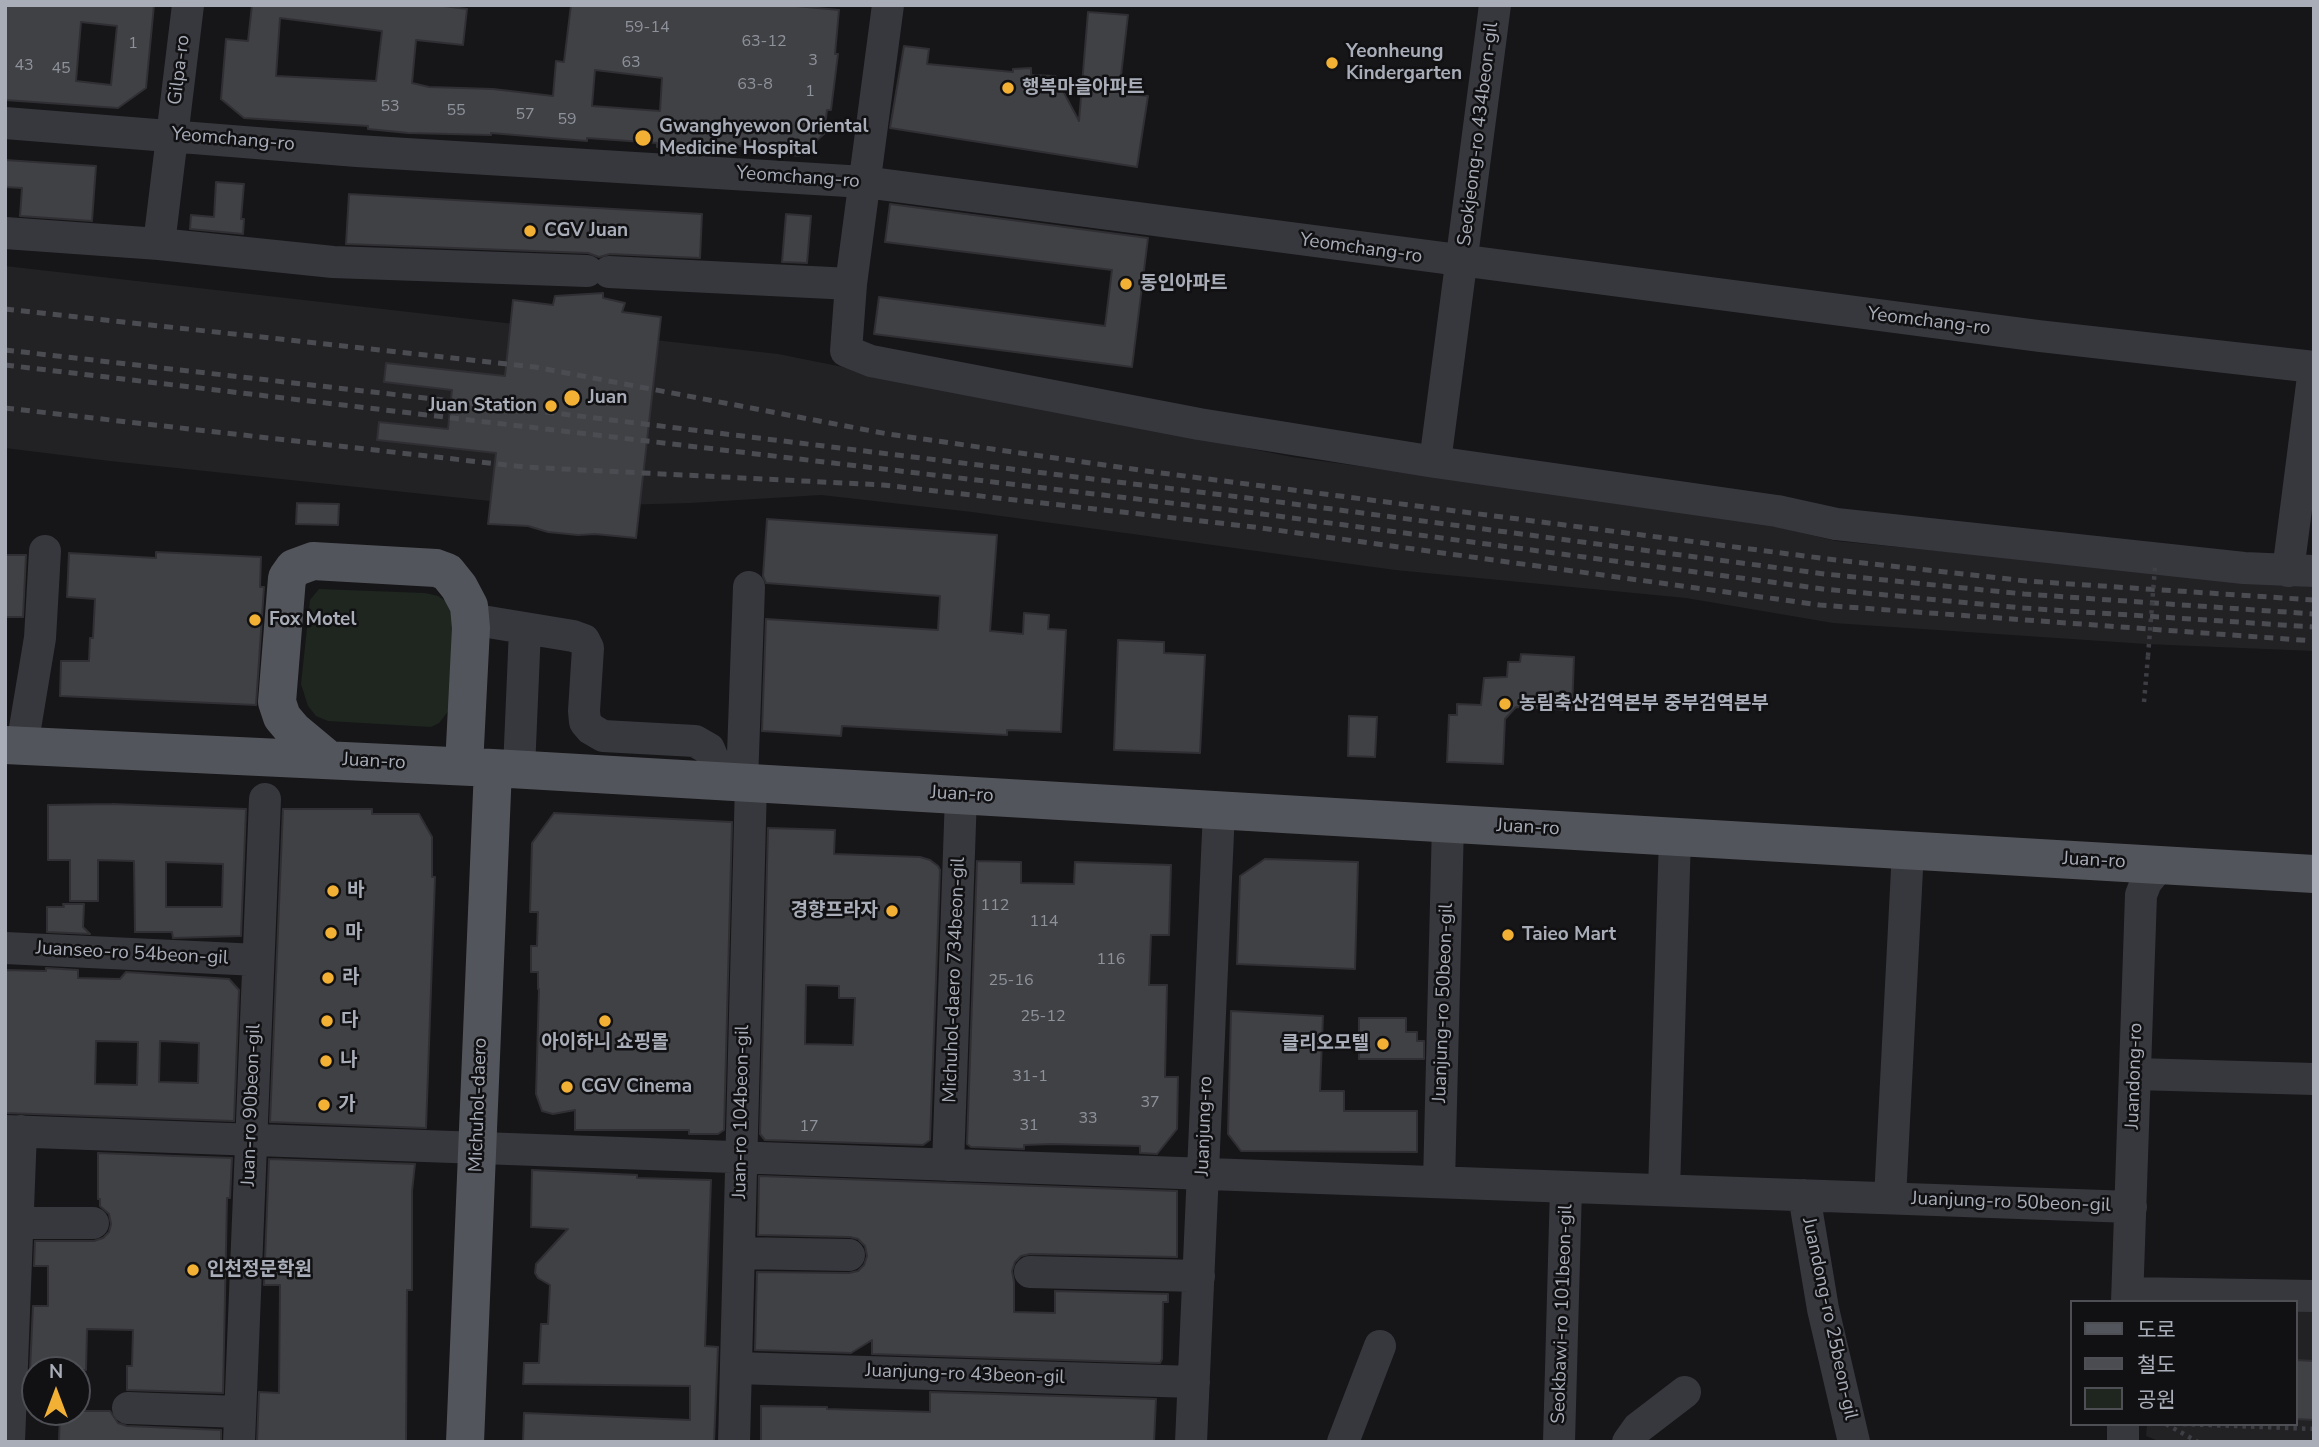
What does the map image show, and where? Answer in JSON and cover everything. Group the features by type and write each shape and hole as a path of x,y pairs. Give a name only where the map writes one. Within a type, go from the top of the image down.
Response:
{"main road":[{"path":"329,760 293,730 282,717 277,702 287,578 294,568 313,561 436,568 447,572 459,587 469,606 470,619"},
{"name":"Michuhol-daero","path":"465,1442 492,768 470,619"},
{"name":"Juan-ro","path":"14,746 492,768 2112,862 2150,880 2314,874"}],"street":[{"name":"Gilpa-ro","path":"159,244 188,5"},
{"path":"888,5 851,284 846,351 871,361 1248,432 1435,462 1462,262"},
{"name":"Seokjeong-ro 434beon-gil","path":"1462,262 1495,5"},
{"name":"Yeomchang-ro","path":"5,123 357,151 864,182 1462,262 2039,336 2314,368 2301,571 1836,524 1777,511 1435,462"},
{"path":"5,233 159,244 333,262 851,284"},
{"path":"14,746 40,638 45,551"},
{"path":"738,782 749,587"},
{"path":"470,619 584,640 588,648 584,711 585,722 590,729 603,736 695,741 709,749 738,782"},
{"path":"492,768 525,629"},
{"name":"Juan-ro 104beon-gil","path":"734,1442 741,1157 738,782"},
{"name":"Michuhol-daero 734beon-gil","path":"948,1165 961,795"},
{"name":"Juan-ro 90beon-gil","path":"128,1408 239,1427 265,799"},
{"name":"Juanjung-ro","path":"1191,1442 1219,810"},
{"name":"Juanjung-ro 50beon-gil","path":"1439,1182 1448,823"},
{"path":"1664,1190 1675,836"},
{"name":"Juanjung-ro 50beon-gil","path":"1890,1198 1908,850"},
{"name":"Juandong-ro","path":"2150,880 2135,1074 2128,1297 2314,1296"},
{"name":"Juanseo-ro 54beon-gil","path":"5,948 258,960"},
{"path":"2135,1074 2314,1079"},
{"path":"9,1442 17,1223 13,1131 1203,1174"},
{"name":"Juanjung-ro 50beon-gil","path":"1203,1174 2131,1207"},
{"name":"Seokbawi-ro 101beon-gil","path":"1559,1442 1566,1186"},
{"name":"Juandong-ro 25beon-gil","path":"1804,1195 1823,1309 1854,1442"},
{"path":"17,1223 93,1223"},
{"path":"739,1253 849,1255"},
{"path":"1031,1272 1199,1276"},
{"path":"1343,1442 1380,1346"},
{"name":"Juanjung-ro 43beon-gil","path":"736,1368 1194,1382"},
{"path":"1628,1442 1638,1427 1685,1392"}],"path":[{"path":"2144,702 2155,567"},
{"path":"2169,1426 2197,1442"},
{"path":"2227,1426 2314,1430"}],"shaded area":[{"path":"5,266 778,354 1292,457 1740,518 1836,541 2314,587 2314,651 2146,644 1833,623 1686,598 1395,570 972,512 821,495 690,503 547,507 5,448"},
{"path":"2298,1308 2314,1309 2314,1442 2161,1442 2146,1436 2147,1426 2298,1426"}],"green space":[{"path":"319,589 425,593 438,596 447,602 453,610 450,709 439,723 431,727 328,721 316,716 308,706 301,684 310,600"}],"building":[{"path":"5,5 154,5 146,88 118,108 5,100","holes":["81,22 117,26 111,85 76,81"]},
{"path":"252,5 436,5 467,9 463,45 416,40 412,83 429,87 493,89 553,96 556,61 564,62 571,5 785,5 839,10 835,54 838,54 831,110 827,110 824,134 799,156 768,152 768,149 709,143 708,151 657,147 657,143 587,138 587,141 491,133 408,133 368,129 368,126 244,118 221,99 226,39 248,41","holes":["280,18 382,31 376,81 276,76","595,70 662,78 660,111 592,106"]},
{"name":"행복마을아파트","path":"1088,12 1128,15 1119,93 1148,96 1137,167 890,128 904,46 929,49 927,64 1013,72 1013,69 1031,68 1031,75 1055,76 1079,121"},
{"path":"5,160 96,166 92,221 20,216 22,188 5,187"},
{"path":"216,182 244,184 241,219 244,219 243,234 190,229 191,215 214,217"},
{"path":"349,194 702,214 700,258 610,254 599,257 588,253 346,244"},
{"name":"동인아파트","path":"890,204 1148,238 1132,367 874,334 879,297 1105,326 1112,270 885,242"},
{"path":"786,214 811,216 807,263 782,262"},
{"name":"Juan Station","path":"603,293 603,298 625,303 622,312 661,317 636,538 578,535 548,532 528,526 488,524 496,453 377,440 379,422 448,429 452,390 384,382 386,363 505,376 513,300 553,305 555,296"},
{"path":"297,503 339,504 338,525 296,524"},
{"path":"767,519 997,535 990,631 1023,634 1024,613 1049,615 1048,629 1066,630 1061,732 1007,730 1007,735 842,726 841,736 762,731 766,619 938,630 940,596 766,583 763,576"},
{"path":"156,552 261,557 260,587 264,587 256,705 60,696 61,661 89,661 90,638 93,638 95,599 67,597 69,553 156,558"},
{"path":"5,555 26,555 23,617 5,617"},
{"path":"1118,640 1164,642 1164,653 1205,655 1200,753 1114,750"},
{"path":"1521,654 1574,657 1572,710 1516,707 1505,719 1503,764 1447,762 1449,715 1457,715 1457,704 1481,705 1484,678 1507,677 1508,662 1520,662"},
{"path":"1349,716 1377,717 1375,757 1348,756"},
{"path":"112,804 246,809 241,936 173,938 172,932 135,932 134,861 98,860 98,901 70,901 70,860 48,860 48,805","holes":["166,862 223,864 222,907 166,907"]},
{"path":"283,809 372,809 372,814 419,814 432,837 432,877 435,877 426,1128 270,1122"},
{"path":"554,813 732,822 724,1130 718,1134 689,1134 689,1130 575,1130 575,1110 553,1114 542,1111 536,1094 538,972 531,972 531,946 537,946 538,912 530,912 532,843"},
{"path":"768,828 835,830 834,854 920,857 930,860 940,870 930,1140 923,1145 765,1140 760,1134","holes":["806,985 839,986 839,998 855,998 853,1045 805,1044"]},
{"path":"1265,859 1358,862 1355,969 1237,964 1240,876"},
{"path":"977,861 1021,862 1021,883 1074,884 1075,862 1171,865 1169,935 1151,935 1149,985 1167,985 1165,1077 1178,1077 1177,1129 1157,1154 1140,1153 1140,1146 1052,1144 1024,1145 1024,1149 971,1147 967,1144"},
{"path":"63,904 84,904 83,927 90,934 47,932 47,907 64,907"},
{"path":"46,968 78,970 78,978 120,979 126,972 229,979 239,990 234,1121 5,1113 5,970 46,971","holes":["96,1041 138,1042 137,1085 95,1084","160,1041 199,1043 198,1083 159,1082"]},
{"path":"1231,1011 1323,1016 1320,1091 1344,1091 1344,1111 1417,1111 1417,1152 1241,1151 1228,1134"},
{"path":"1359,1018 1406,1018 1406,1032 1417,1032 1417,1041 1424,1041 1424,1059 1359,1059"},
{"path":"98,1153 232,1158 230,1198 227,1198 223,1393 127,1390 127,1366 132,1366 133,1330 87,1329 86,1356 31,1356 33,1306 48,1306 48,1266 34,1266 35,1241 94,1241 103,1238 109,1232 111,1224 109,1214 100,1206"},
{"path":"269,1159 415,1164 412,1191 412,1290 407,1290 406,1442 257,1442 259,1392 279,1393 280,1285 264,1285"},
{"path":"532,1170 637,1175 637,1178 711,1180 705,1346 718,1347 714,1442 523,1442 524,1413 690,1420 690,1386 523,1384 524,1363 539,1363 541,1324 548,1324 550,1285 538,1278 535,1273 536,1264 568,1229 531,1227"},
{"path":"759,1176 1177,1191 1177,1257 1030,1254 1021,1256 1012,1271 1014,1312 1055,1313 1055,1291 1168,1294 1168,1302 1163,1302 1162,1359 1160,1363 872,1354 872,1340 851,1353 755,1350 757,1272 849,1273 858,1271 867,1256 865,1246 858,1239 850,1237 758,1235"},
{"path":"2298,1360 2314,1361 2314,1420 2298,1419"},
{"path":"930,1392 1156,1399 1154,1442 761,1442 761,1406 930,1412"},
{"path":"91,1411 110,1411 118,1423 127,1426 221,1430 221,1442 59,1442 60,1426 91,1426"}],"railway":[{"path":"5,309 535,367 888,434 1146,471 1828,559 2026,581 2314,600"},
{"path":"5,350 530,410 1256,499 1825,574 2024,594 2314,614"},
{"path":"5,365 1255,513 1823,589 2022,608 2314,627"},
{"path":"5,408 524,467 883,485 1254,527 1820,605 2314,641"}],"place":[{"name":"Yeonheung Kindergarten","path":"1332,63"},
{"name":"행복마을아파트","path":"1008,88"},
{"name":"Gwanghyewon Oriental Medicine Hospital","path":"643,138"},
{"name":"CGV Juan","path":"530,231"},
{"name":"동인아파트","path":"1126,284"},
{"name":"Juan","path":"572,398"},
{"name":"Juan Station","path":"551,406"},
{"name":"Fox Motel","path":"255,620"},
{"name":"농림축산검역본부 중부검역본부","path":"1505,704"},
{"name":"바","path":"333,891"},
{"name":"경향프라자","path":"892,911"},
{"name":"마","path":"331,933"},
{"name":"Taieo Mart","path":"1508,935"},
{"name":"라","path":"328,978"},
{"name":"다","path":"327,1021"},
{"name":"아이하니 쇼핑몰","path":"605,1021"},
{"name":"클리오모텔","path":"1383,1044"},
{"name":"나","path":"326,1061"},
{"name":"CGV Cinema","path":"567,1087"},
{"name":"가","path":"324,1105"},
{"name":"인천정문학원","path":"193,1270"}]}
